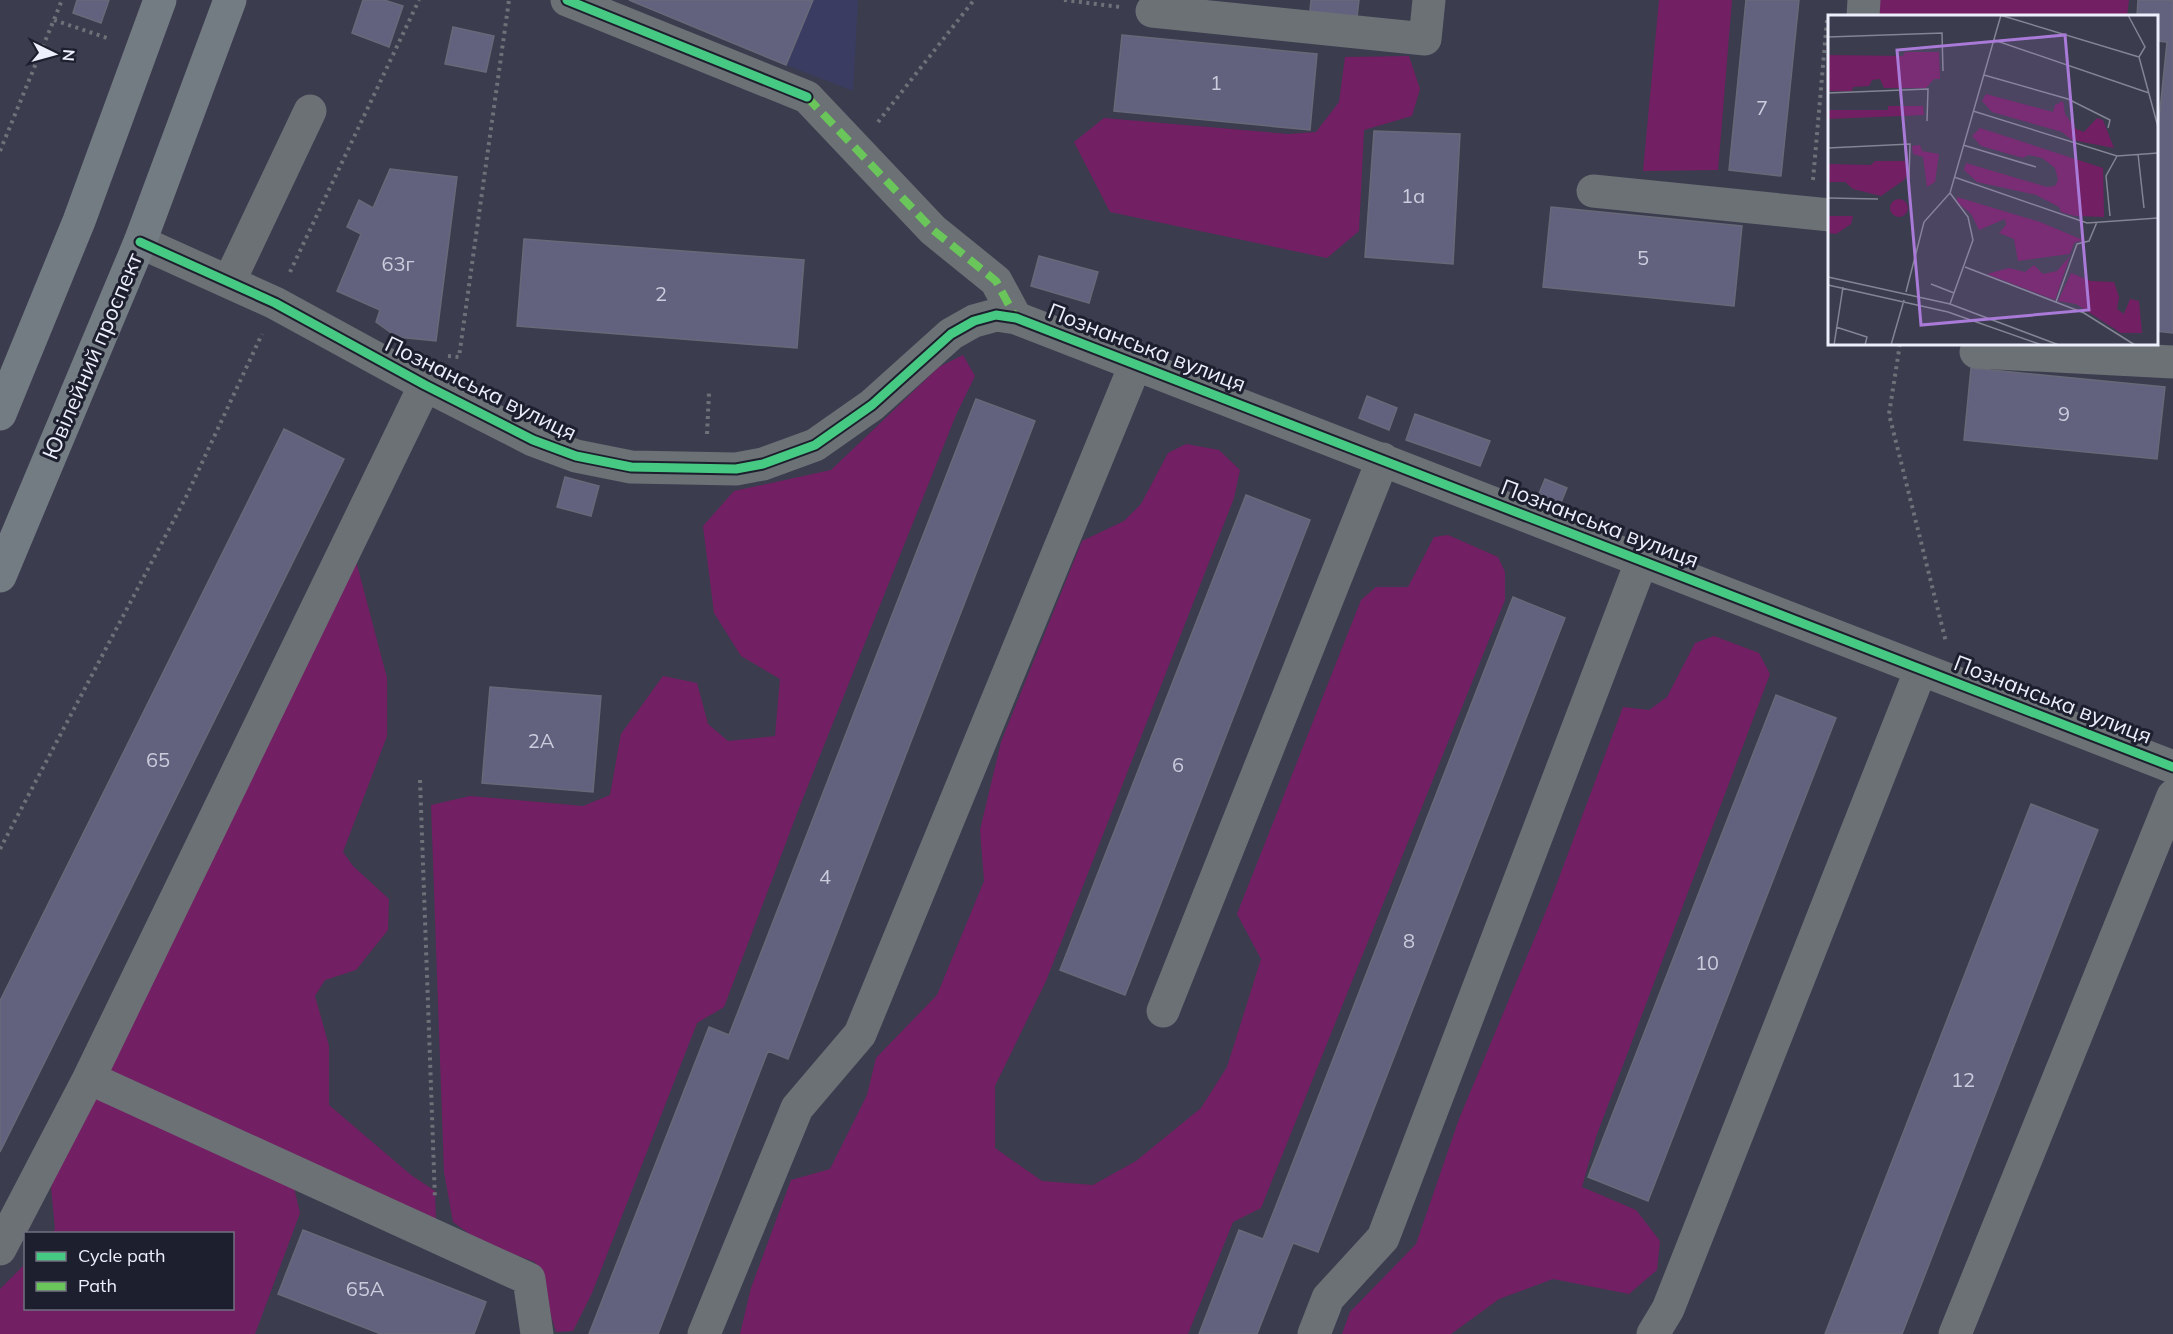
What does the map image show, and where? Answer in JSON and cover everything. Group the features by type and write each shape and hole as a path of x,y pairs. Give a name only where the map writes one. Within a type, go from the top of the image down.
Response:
{"main road":[{"path":"0,414 79,221 160,0"},
{"name":"Ювілейний проспект","path":"0,576 140,242 230,0"}],"street":[{"name":"Познанська вулиця","path":"567,0 807,97 933,230 996,281 1016,318"},
{"path":"1152,11 1425,39 1429,0"},
{"path":"1863,15 1864,0"},
{"path":"229,282 310,111"},
{"path":"1593,190 1824,202"},
{"name":"Познанська вулиця","path":"140,242 275,303 425,385 533,440 576,456 632,468 736,469 763,464 815,445 872,405 951,334 974,321 996,315 1016,318 2173,767"},
{"path":"1976,352 2173,362"},
{"path":"704,1334 797,1108 860,1034 1136,363"},
{"path":"0,1249 89,1078 425,385"},
{"path":"1163,1011 1383,459"},
{"path":"1314,1334 1328,1298 1383,1239 1642,560"},
{"path":"1653,1334 1668,1309 1921,669"},
{"path":"1955,1334 2173,796"},
{"path":"89,1078 528,1279 537,1334"}],"path":[{"path":"0,151 62,0"},
{"path":"0,849 186,497 419,0"},
{"path":"437,355 459,357 509,0"},
{"path":"853,145 876,124 974,0"},
{"path":"1064,0 1152,11"},
{"path":"1824,202 1813,183 1828,11"},
{"path":"54,20 111,40 115,30"},
{"path":"1900,345 1889,414 1946,644"},
{"path":"706,440 710,393"},
{"path":"420,780 437,1237"}],"shaded area":[{"path":"629,0 858,0 853,91 786,65"},
{"path":"1659,0 1732,0 1718,170 1643,171"},
{"path":"1875,0 2129,0 2127,15 1874,15"},
{"path":"1409,56 1420,89 1412,116 1364,130 1359,231 1327,258 1110,212 1074,142 1104,118 1288,134 1316,132 1339,102 1345,57"},
{"path":"963,355 975,376 956,415 799,808 724,1007 697,1023 592,1293 573,1331 556,1332 535,1262 482,1243 453,1222 444,1172 431,805 470,796 583,806 610,795 621,734 663,676 697,683 708,724 728,741 775,736 780,679 741,656 714,613 703,526 734,491 831,470 939,367"},
{"path":"1186,444 1219,450 1240,470 1234,498 1046,981 995,1086 995,1148 1042,1181 1093,1185 1136,1161 1201,1108 1227,1067 1261,959 1237,914 1361,600 1376,587 1408,587 1434,537 1448,535 1498,557 1505,572 1505,600 1261,1208 1233,1222 1188,1334 740,1334 751,1288 791,1180 830,1169 867,1095 876,1058 937,995 984,881 980,830 1001,742 1082,541 1124,521 1141,504 1168,453"},
{"path":"355,557 387,678 387,736 343,852 353,866 389,899 388,930 356,970 325,980 315,996 329,1046 329,1105 411,1175 435,1191 436,1223 102,1075"},
{"path":"1714,636 1759,653 1770,674 1596,1137 1582,1187 1636,1210 1660,1241 1657,1270 1629,1294 1553,1279 1499,1299 1451,1334 1342,1334 1350,1312 1416,1244 1459,1119 1551,899 1623,707 1649,710 1667,697 1695,643"},
{"path":"95,1091 293,1184 300,1213 255,1334 0,1334 0,1289 24,1265 24,1310 234,1310 234,1232 53,1232 55,1229 51,1188 64,1150"}],"building":[{"path":"77,0 109,0 101,23 73,13"},
{"path":"363,0 384,0 403,6 389,47 352,33"},
{"path":"629,0 813,0 786,65"},
{"path":"1311,0 1359,0 1356,25 1309,21"},
{"path":"1746,0 1799,0 1781,176 1729,170"},
{"path":"2138,0 2173,0 2173,333 2158,331 2158,130 2167,42 2158,41 2158,15 2137,15"},
{"path":"453,27 494,36 486,72 445,64"},
{"path":"1122,35 1317,54 1310,130 1114,111"},
{"path":"1374,131 1460,134 1453,264 1365,257"},
{"path":"390,169 457,177 436,341 397,337 376,322 380,310 337,291 361,234 347,227 359,200 373,208"},
{"path":"1551,207 1742,226 1734,306 1543,287"},
{"path":"524,239 804,260 797,348 517,326"},
{"path":"1039,256 1098,272 1089,303 1031,286"},
{"path":"1971,368 2165,387 2157,459 1964,440"},
{"path":"1367,396 1397,408 1389,430 1359,418"},
{"path":"976,399 1035,421 788,1059 768,1051 658,1334 589,1334 709,1027 729,1035"},
{"path":"1415,414 1490,441 1480,466 1406,440"},
{"path":"284,429 344,459 0,1152 0,1001"},
{"path":"565,477 599,486 591,516 557,507"},
{"path":"1545,479 1567,488 1560,505 1538,496"},
{"path":"1246,495 1310,520 1125,995 1060,970"},
{"path":"1513,597 1565,618 1318,1252 1293,1243 1257,1334 1199,1334 1239,1230 1263,1239"},
{"path":"490,687 601,696 593,792 482,783"},
{"path":"1776,695 1836,718 1648,1201 1588,1177"},
{"path":"2031,804 2098,830 1902,1334 1825,1334"},
{"path":"303,1230 486,1302 474,1334 381,1334 278,1294"}],"marked path":[{"path":"807,97 933,230 996,281 1016,318"}],"cycle path":[{"path":"567,0 807,97"},
{"path":"140,242 275,303 425,385 533,440 576,456 631,467 736,469 763,464 815,445 872,405 951,334 974,321 996,315 1016,318 2173,767"}]}
